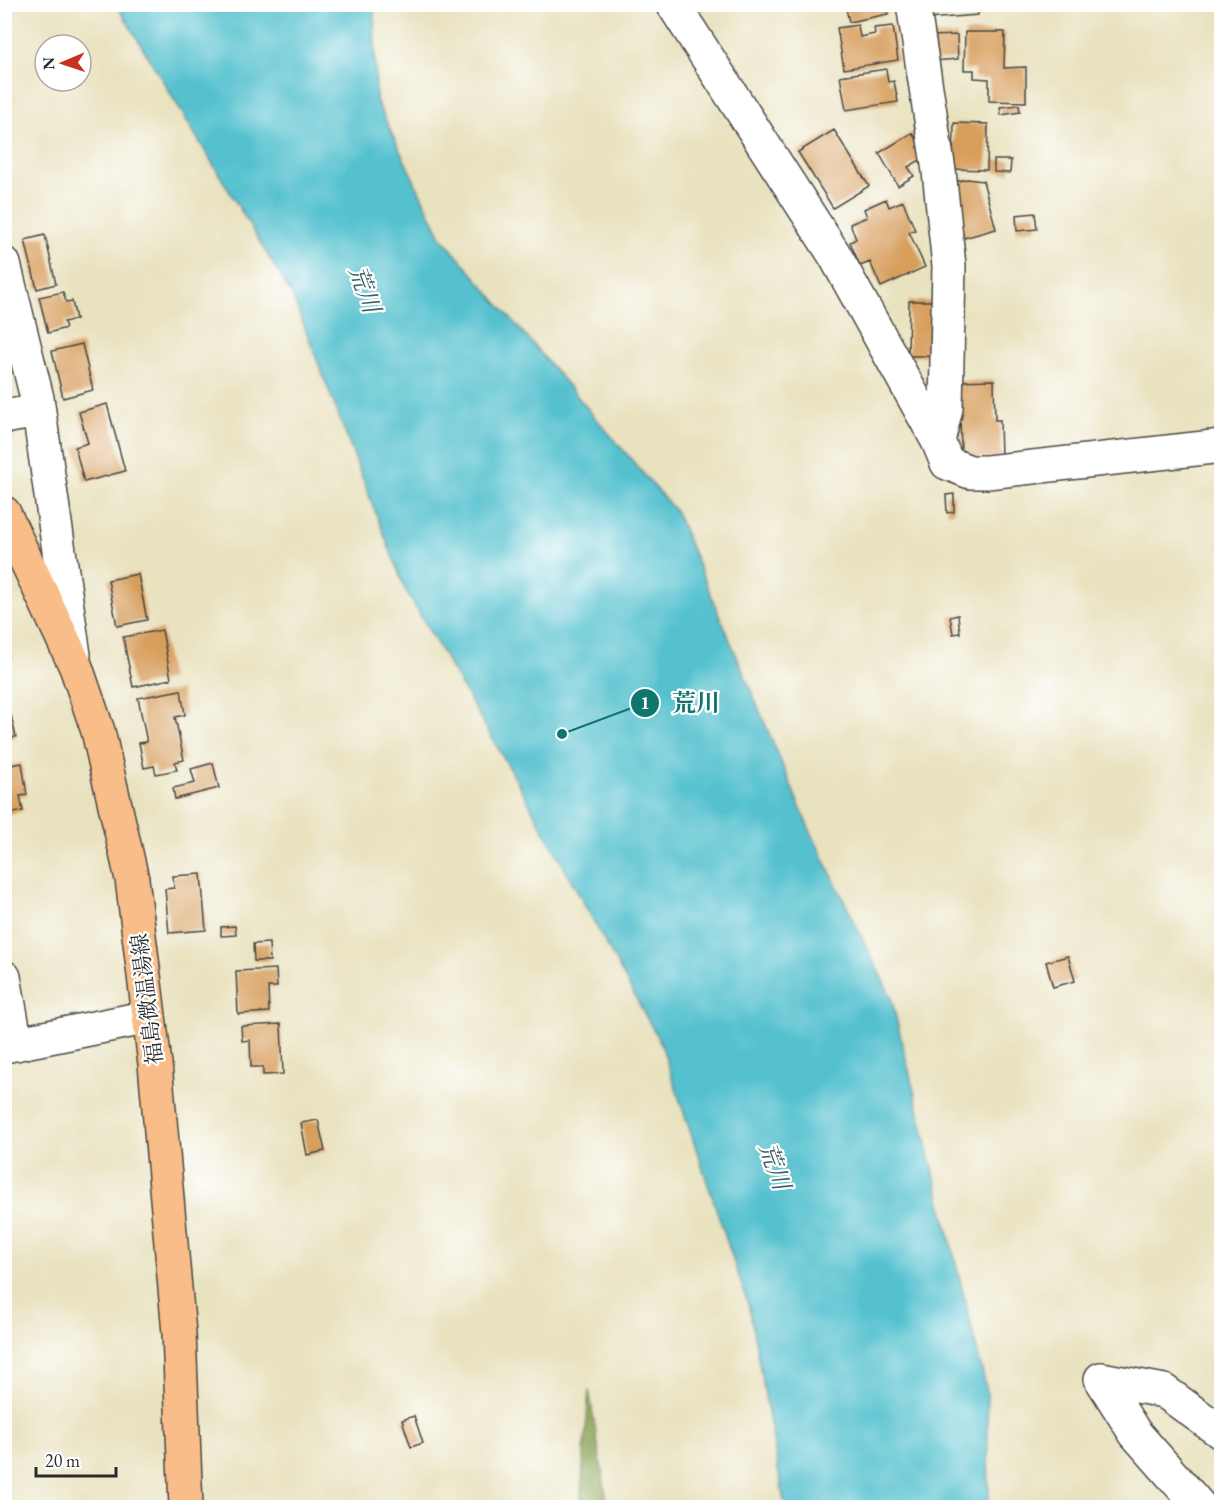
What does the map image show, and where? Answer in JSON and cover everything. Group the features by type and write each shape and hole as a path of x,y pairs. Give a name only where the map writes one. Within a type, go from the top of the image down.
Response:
{"main road":[{"name":"福島微温湯線","path":"4,513 76,667 98,731 132,879 156,1064 179,1333 186,1508"}],"street":[{"path":"673,4 834,254 938,441 947,463 970,472 979,472 1221,446"},
{"path":"913,4 939,171 949,266 946,408 938,441"},
{"path":"4,264 37,398 76,667"},
{"path":"4,417 39,411"},
{"path":"4,977 10,1045 149,1017"},
{"path":"1201,1508 1135,1434 1101,1379 1164,1391 1221,1432"}],"green space":[{"path":"589,1390 608,1507 580,1507"}],"water":[{"path":"117,5 374,5 376,100 441,237 676,512 808,826 891,997 987,1391 989,1507 785,1507 749,1307 661,1044 509,767 405,589 293,297"}],"building":[{"path":"845,4 885,4 888,14 849,22"},
{"path":"926,4 977,4 978,15 928,19"},
{"path":"858,25 860,37 875,34 874,28 893,26 898,60 844,69 837,28"},
{"path":"965,32 1005,32 1004,68 1026,67 1026,102 989,101 989,79 974,78 974,70 964,70"},
{"path":"957,35 958,59 933,61 931,36"},
{"path":"886,69 888,82 894,81 898,102 846,110 840,76"},
{"path":"1019,105 1020,112 1001,115 1000,107"},
{"path":"954,123 988,124 987,170 953,169"},
{"path":"834,130 869,186 833,208 798,152"},
{"path":"912,133 927,156 908,167 914,176 898,186 879,153"},
{"path":"994,160 1011,160 1010,173 994,172"},
{"path":"967,179 983,181 996,229 964,238 950,183"},
{"path":"886,199 889,207 903,201 915,230 909,232 925,267 881,287 870,262 860,266 850,242 856,239 850,224 867,217 864,209"},
{"path":"1035,213 1037,229 1017,231 1016,215"},
{"path":"45,235 56,284 37,289 25,240"},
{"path":"63,292 66,302 72,301 76,319 64,322 66,328 48,333 39,297"},
{"path":"909,301 937,301 937,356 908,356"},
{"path":"82,344 93,390 63,398 52,351"},
{"path":"994,380 995,420 1000,420 1001,458 971,458 961,449 956,381"},
{"path":"107,404 125,471 84,482 75,447 88,443 79,412"},
{"path":"954,494 954,512 947,513 946,495"},
{"path":"138,574 147,620 117,626 108,580"},
{"path":"958,615 960,633 953,634 950,617"},
{"path":"162,630 171,679 133,687 123,637"},
{"path":"6,642 8,658 5,658"},
{"path":"181,690 185,715 175,717 184,760 175,762 177,770 156,774 154,766 144,768 139,743 147,742 138,698"},
{"path":"11,715 16,737 5,739 5,716"},
{"path":"22,763 27,795 20,796 23,811 4,815 4,766"},
{"path":"213,763 219,788 175,799 173,788 195,783 191,769"},
{"path":"201,874 206,930 169,933 165,889 174,888 173,876"},
{"path":"235,926 236,935 221,936 221,927"},
{"path":"269,943 270,961 254,961 253,944"},
{"path":"1068,956 1075,981 1053,987 1046,962"},
{"path":"276,969 277,987 268,987 269,1012 238,1014 236,971"},
{"path":"281,1024 283,1074 263,1075 263,1067 251,1067 250,1040 242,1041 241,1026"},
{"path":"318,1120 325,1151 307,1155 301,1123"},
{"path":"414,1416 423,1443 411,1447 402,1420"}],"place":[{"name":"荒川","path":"562,734"}]}
